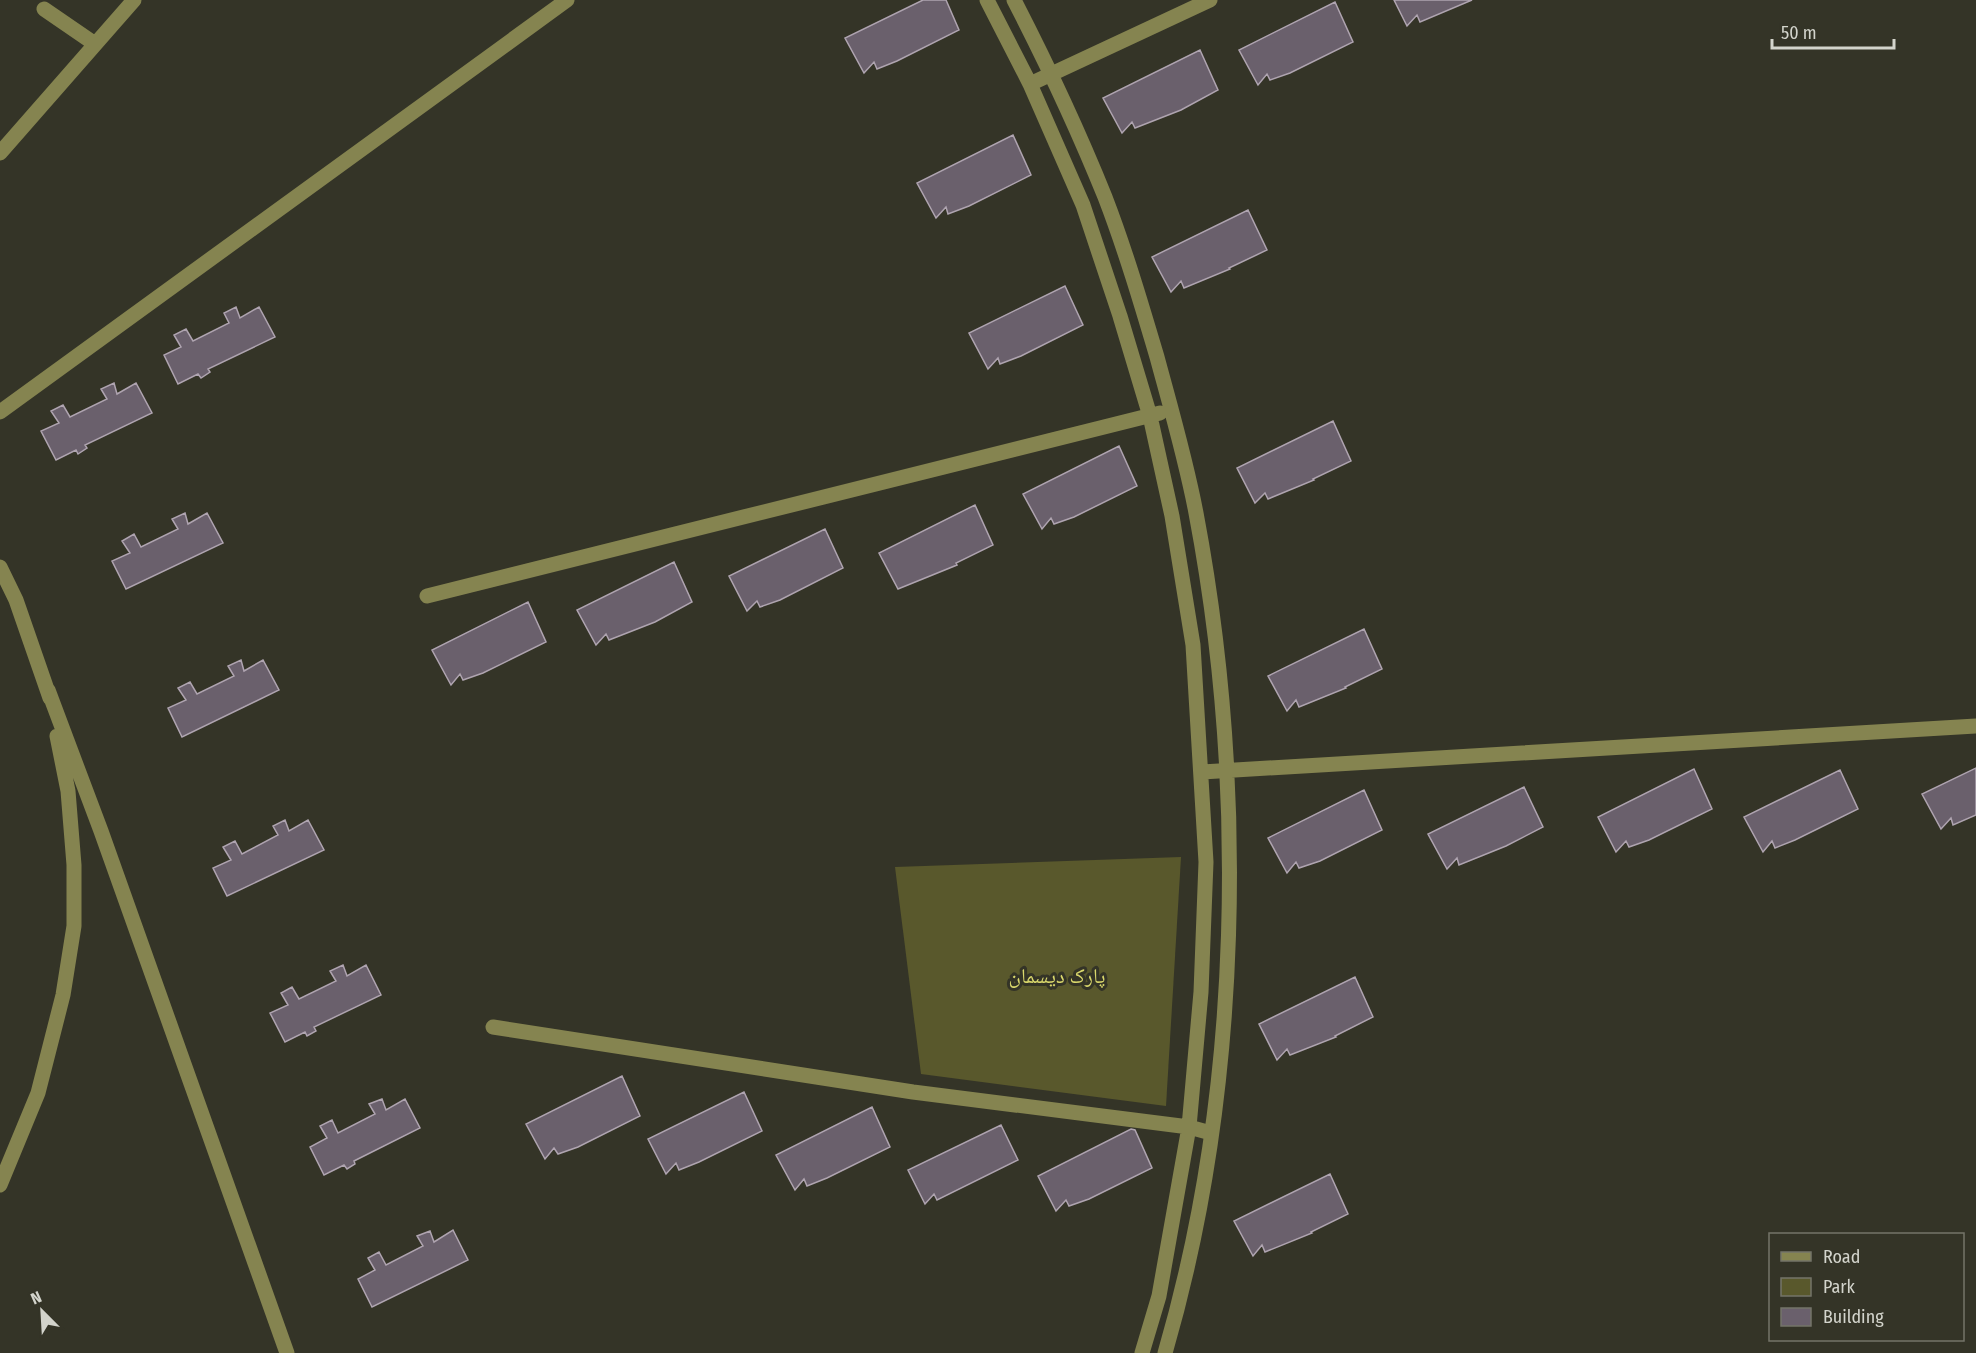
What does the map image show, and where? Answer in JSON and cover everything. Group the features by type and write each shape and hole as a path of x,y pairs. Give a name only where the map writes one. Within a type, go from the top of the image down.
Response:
{"street":[{"path":"0,153 134,0"},
{"path":"0,412 567,0"},
{"path":"987,0 1030,84 1083,205 1120,316 1150,416 1172,516 1193,645 1206,874 1202,992 1189,1127 1159,1296 1142,1353"},
{"path":"1014,0 1052,74 1106,198 1143,309 1172,410 1196,513 1215,631 1227,769 1229,855 1226,995 1211,1133 1201,1198 1179,1303 1165,1353"},
{"path":"1030,84 1210,0"},
{"path":"44,9 95,44"},
{"path":"427,596 1172,410"},
{"path":"0,567 16,600 101,831 287,1353"},
{"path":"0,1185 3,1169 38,1093 63,994 74,926 74,865 68,791 48,690"},
{"path":"1202,772 1976,726"},
{"path":"493,1027 913,1092 1189,1127 1211,1133"}],"green space":[{"name":"پارک دیسمان","path":"1181,857 1166,1106 921,1074 895,867"}],"building":[{"path":"923,0 946,0 959,30 877,69 874,62 864,73 845,38"},
{"path":"1394,0 1472,0 1420,22 1417,15 1407,26"},
{"path":"1335,2 1353,42 1290,73 1270,80 1267,74 1258,85 1239,50"},
{"path":"1200,50 1218,90 1181,110 1135,128 1132,122 1122,133 1103,98"},
{"path":"1013,135 1031,175 948,214 946,207 936,218 917,183"},
{"path":"1248,210 1267,250 1230,269 1184,288 1181,281 1171,292 1152,257"},
{"path":"1065,286 1083,325 1021,356 1000,364 998,358 988,369 969,333"},
{"path":"236,307 240,318 259,307 275,337 208,369 210,372 201,378 198,374 178,384 164,355 181,347 174,335 186,329 193,341 229,323 224,313"},
{"path":"114,383 117,394 136,383 152,413 85,445 87,448 78,454 76,450 56,460 41,431 59,423 51,411 63,405 70,417 107,399 101,389"},
{"path":"1333,421 1351,461 1314,480 1268,499 1265,493 1255,503 1237,468"},
{"path":"1119,446 1137,486 1074,517 1054,524 1051,518 1042,529 1023,494"},
{"path":"975,505 993,545 956,563 957,565 898,589 879,553"},
{"path":"185,513 188,524 207,513 223,543 126,589 112,561 130,553 122,541 134,534 141,547 178,529 172,519"},
{"path":"825,529 843,568 780,600 760,607 757,601 747,611 729,576"},
{"path":"674,562 692,602 655,622 609,640 606,634 596,645 577,610"},
{"path":"528,602 546,642 483,673 463,680 460,674 451,685 432,650"},
{"path":"1364,629 1382,669 1346,688 1299,707 1296,700 1287,711 1268,676"},
{"path":"241,660 244,671 263,660 279,690 182,737 168,708 186,700 178,688 190,682 197,694 234,676 228,666"},
{"path":"1976,768 1976,815 1953,825 1951,818 1941,829 1922,794"},
{"path":"1694,769 1712,809 1649,840 1629,847 1626,841 1616,852 1598,817"},
{"path":"1840,770 1858,809 1775,848 1772,841 1763,852 1744,817"},
{"path":"1524,787 1543,827 1506,846 1459,865 1457,858 1447,869 1428,834"},
{"path":"1364,790 1382,830 1320,861 1299,868 1296,862 1287,873 1268,838"},
{"path":"285,820 289,831 308,820 324,850 227,896 213,868 231,860 223,847 235,841 242,854 278,835 273,826"},
{"path":"343,965 347,976 366,965 381,995 314,1027 316,1031 307,1036 305,1032 285,1042 270,1013 288,1005 281,993 292,987 299,999 336,981 330,971"},
{"path":"1355,977 1373,1017 1336,1037 1290,1055 1287,1049 1277,1060 1259,1024"},
{"path":"622,1076 640,1116 578,1147 558,1154 554,1148 545,1159 526,1124"},
{"path":"744,1092 762,1131 679,1170 676,1163 666,1174 648,1139"},
{"path":"382,1099 386,1110 405,1099 420,1128 354,1161 355,1164 347,1169 344,1165 324,1175 310,1147 327,1138 320,1126 332,1120 338,1133 375,1114 369,1104"},
{"path":"872,1107 890,1147 807,1186 804,1179 795,1190 776,1155"},
{"path":"1001,1125 1018,1160 937,1200 934,1194 925,1204 908,1170"},
{"path":"1131,1129 1135,1130 1152,1168 1089,1199 1069,1206 1066,1200 1056,1211 1038,1176"},
{"path":"1330,1174 1348,1214 1312,1233 1265,1252 1262,1245 1253,1256 1234,1221"},
{"path":"453,1230 468,1260 372,1307 358,1279 375,1270 368,1258 379,1252 386,1265 423,1246 417,1236 430,1231 434,1242"}]}
